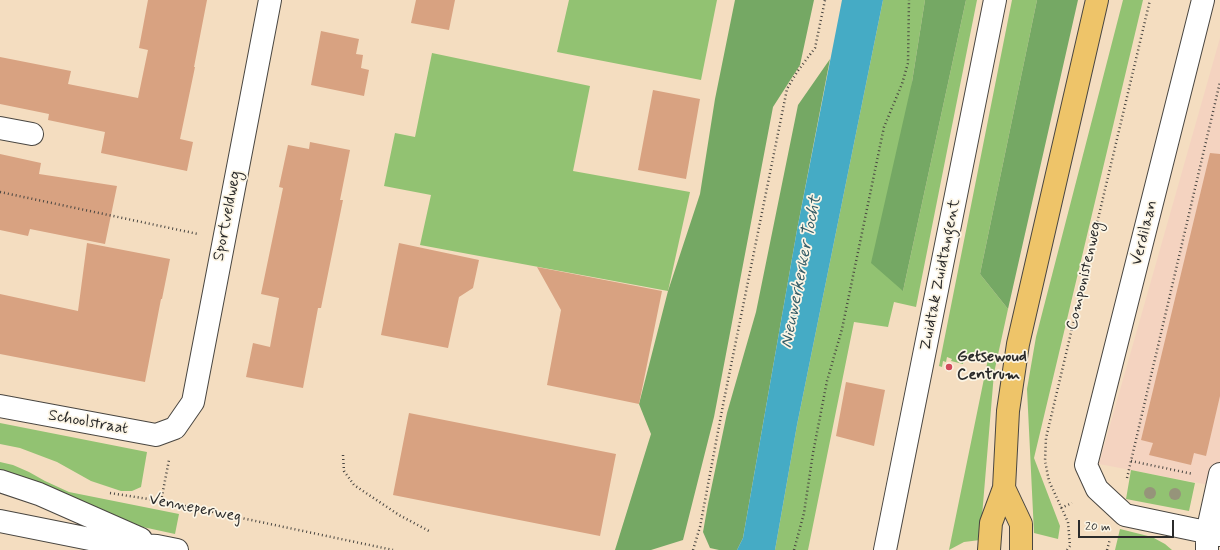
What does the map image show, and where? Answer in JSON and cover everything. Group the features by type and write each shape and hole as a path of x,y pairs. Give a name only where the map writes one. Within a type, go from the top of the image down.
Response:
{"main road":[{"path":"989,550 991,523 1004,488 1008,411 1018,344 1097,0"},
{"path":"1004,488 1020,524 1021,550"}],"street":[{"name":"Sportveldweg","path":"175,428 193,402 270,0"},
{"name":"Zuidtak Zuidtangent","path":"885,550 995,0"},
{"name":"Verdilaan","path":"1120,511 1097,489 1086,465 1203,0"},
{"path":"0,128 32,134"},
{"name":"Schoolstraat","path":"0,406 156,435 175,428"},
{"path":"1120,511 1125,515 1211,539 1210,474"},
{"path":"0,481 39,494 167,548"},
{"path":"0,521 110,543 167,548"}],"path":[{"path":"693,550 700,527 721,412 787,89 797,72 815,48 825,0"},
{"path":"794,550 804,513 813,453 827,381 846,315 883,133 902,84 908,63 909,0"},
{"name":"Componistenweg","path":"1067,550 1070,546 1068,522 1049,481 1045,461 1046,438 1150,0"},
{"path":"1107,550 1120,511 1220,82"},
{"path":"0,192 224,240"},
{"path":"161,501 175,428"},
{"path":"343,455 344,471 354,486 399,515 429,531"},
{"path":"1131,462 1210,474"},
{"name":"Venneperweg","path":"107,492 161,501 393,550"}],"shaded area":[{"path":"1220,38 1220,487 1099,464"}],"green space":[{"path":"569,0 717,0 701,80 557,52"},
{"path":"735,0 814,0 800,65 773,107 714,417 683,540 651,550 615,550 651,434 639,404 668,291 700,194 715,99"},
{"path":"883,0 925,0 912,82 903,291 966,0 977,0 916,307 894,302 888,327 854,322 808,550 775,550 797,425"},
{"path":"925,0 966,0 903,291 871,263 912,82"},
{"path":"1012,0 1037,0 980,274 1008,309 994,373 980,540 964,542 949,550 988,359 965,354 963,364 951,361 952,359 947,357 946,362 943,361 942,367 939,366"},
{"path":"1037,0 1078,0 1008,309 980,274"},
{"path":"1123,0 1143,0 1034,458 1060,526 1058,539 1034,533 1027,389 1036,337"},
{"path":"432,53 590,86 573,171 690,192 668,291 420,245 431,195 384,186 395,133 415,137"},
{"path":"830,59 797,230 743,538 737,550 719,550 710,548 703,532 708,504 727,413 756,312 798,105"},
{"path":"0,423 147,452 141,487 132,491 121,491 91,481 57,462 20,448 0,444"},
{"path":"0,462 13,465 69,492 179,514 175,534 129,524 0,475"},
{"path":"1131,470 1195,483 1189,511 1126,499"},
{"path":"1120,529 1152,537 1165,544 1172,550 1115,550"}],"water":[{"name":"Nieuwerkerker Tocht","path":"842,0 883,0 797,425 775,550 737,550 743,538 797,230"}],"building":[{"path":"148,0 207,0 180,139 193,142 187,171 101,153 105,132 48,120 49,114 0,104 0,57 71,71 68,84 138,98 148,50 139,48"},
{"path":"416,0 455,0 449,30 411,23"},
{"path":"321,31 359,39 356,54 363,55 361,68 369,70 364,96 311,85"},
{"path":"653,90 700,99 686,179 638,170"},
{"path":"310,142 350,150 340,200 343,200 321,308 318,308 303,388 246,377 253,343 270,347 279,298 261,294 283,188 279,187 288,145 309,149"},
{"path":"1210,153 1220,154 1220,396 1206,456 1194,453 1191,465 1149,455 1153,443 1141,440"},
{"path":"0,154 41,163 39,174 117,186 105,244 30,229 28,236 0,230"},
{"path":"87,243 170,259 145,382 0,354 0,294 78,311"},
{"path":"399,243 479,260 473,288 459,297 448,348 381,335"},
{"path":"537,267 662,291 639,404 547,385 561,310"},
{"path":"846,382 885,390 874,446 836,436"},
{"path":"409,413 616,454 600,536 393,495"}],"place":[{"name":"Getsewoud Centrum","path":"949,367"}]}
